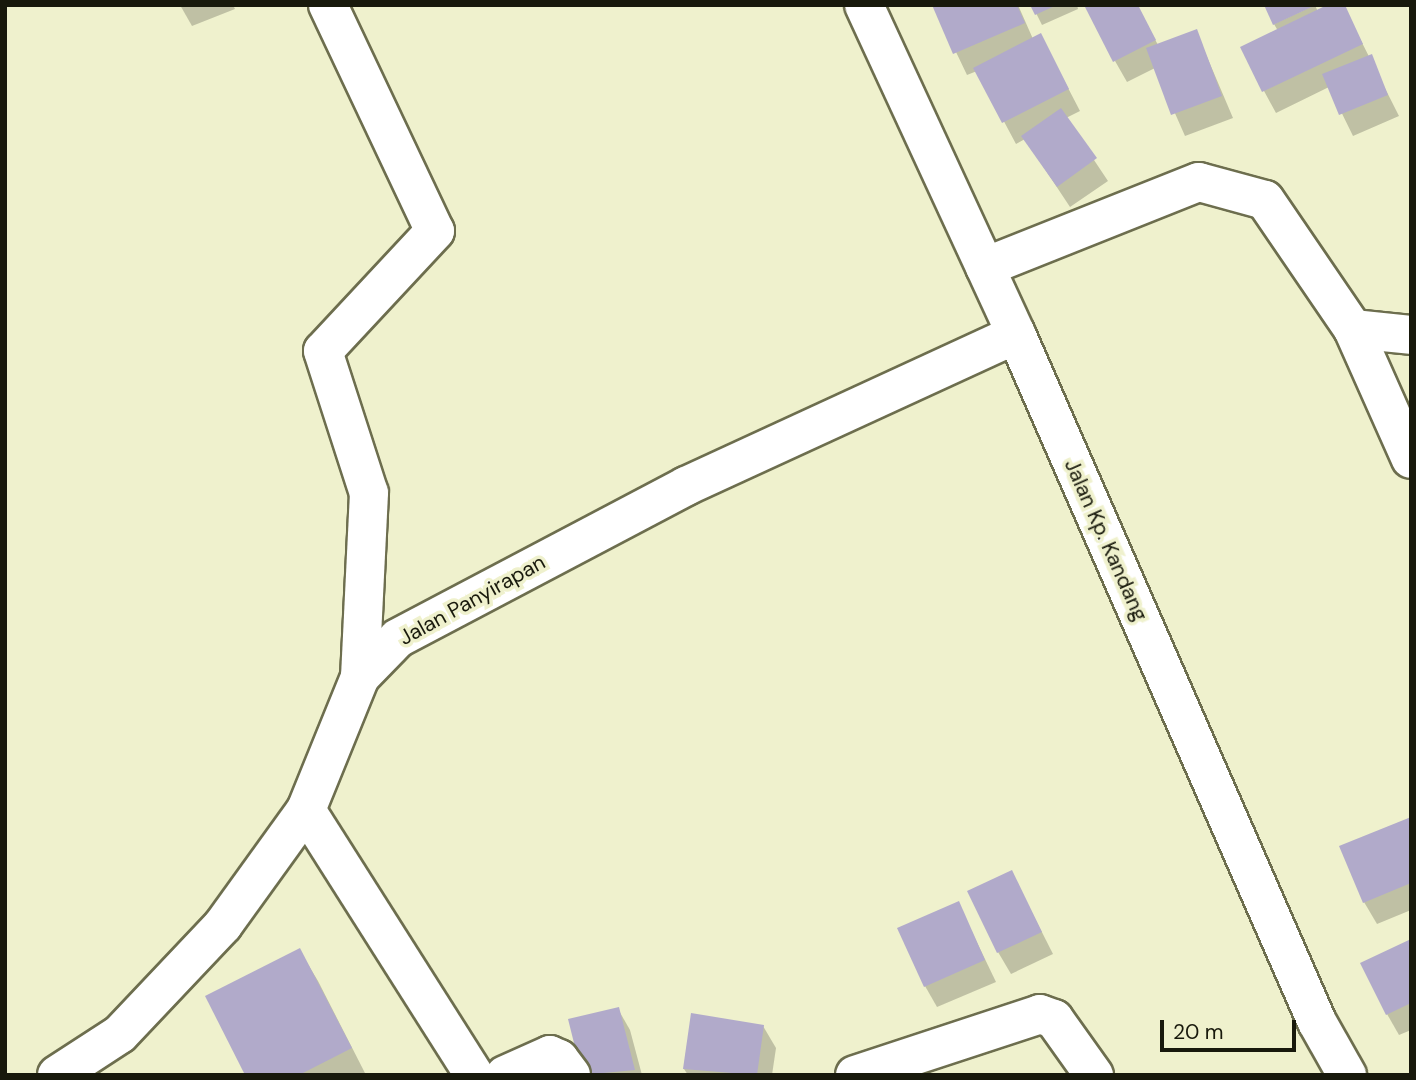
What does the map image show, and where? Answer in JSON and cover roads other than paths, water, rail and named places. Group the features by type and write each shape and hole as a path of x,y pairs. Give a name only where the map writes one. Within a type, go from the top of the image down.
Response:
{"street":[{"path":"328,5 435,231 323,351 369,493 360,677"},
{"name":"Jalan Kp. Kandang","path":"864,5 1016,334 1317,1022 1347,1075"},
{"path":"985,267 1199,182 1265,200 1353,329 1411,459"},
{"path":"1353,329 1411,335"},
{"name":"Jalan Panyirapan","path":"57,1075 120,1034 214,935 306,810 360,677 398,638 698,480 1016,334"},
{"path":"306,810 474,1075"},
{"path":"855,1075 1040,1014 1054,1019 1094,1075"},
{"path":"506,1075 550,1055 571,1075"}]}
